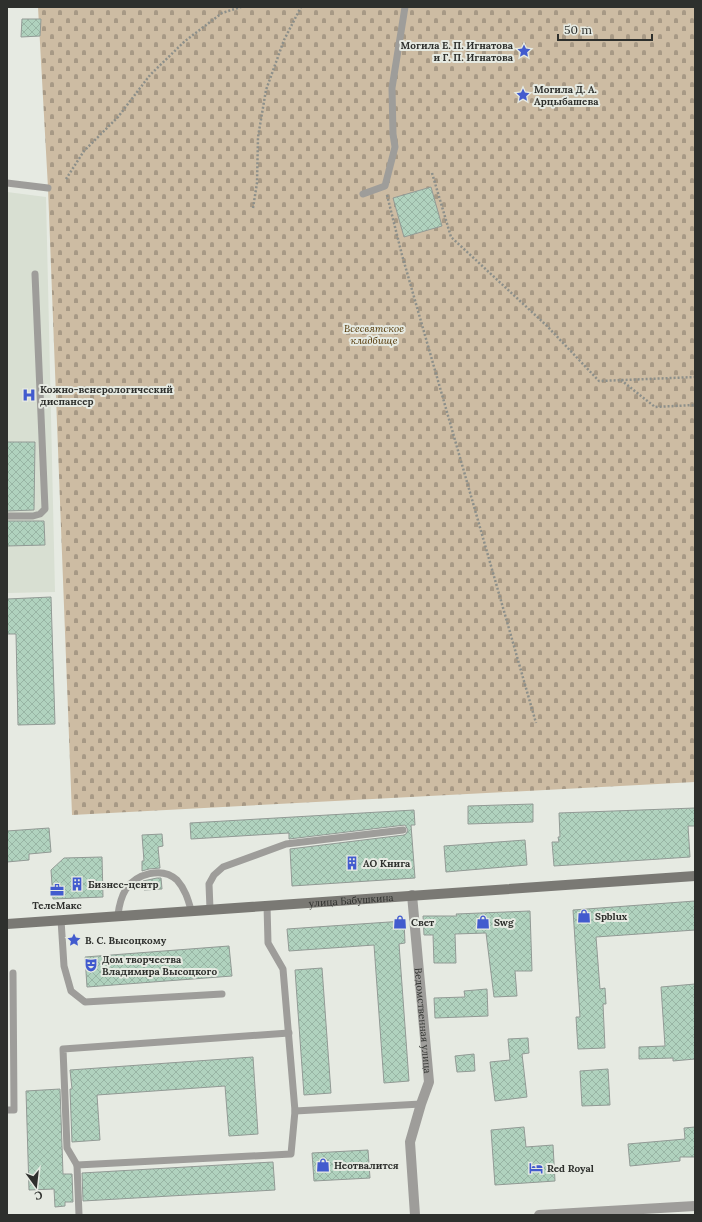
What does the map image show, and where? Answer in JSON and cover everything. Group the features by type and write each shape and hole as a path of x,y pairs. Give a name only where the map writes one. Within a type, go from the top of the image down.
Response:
{"main road":[{"name":"улица Бабушкина","path":"7,924 118,915 695,876"}],"street":[{"name":"Ведомственная улица","path":"412,895 429,1082 420,1104 410,1142 415,1215"},
{"path":"539,1215 695,1206"}],"lane":[{"path":"363,194 385,186 395,147 393,134 392,88 405,7"},
{"path":"7,183 48,188"},
{"path":"7,516 33,516 40,514 45,509 35,274"},
{"path":"210,909 209,884 214,875 223,867 286,844 404,830"},
{"path":"118,915 121,899 133,880 140,876 150,874 165,874 176,880 187,895 191,910"},
{"path":"77,1165 291,1154 295,1112 283,970 268,943 267,905"},
{"path":"61,920 64,966 72,991 85,1002 222,994"},
{"path":"7,1110 14,1110 13,973"},
{"path":"79,1215 77,1165 67,1148 62,1049 289,1033"},
{"path":"295,1112 420,1104"}],"path":[{"path":"66,179 84,151 118,117 150,74 185,41 222,13 240,7"},
{"path":"253,208 257,183 258,137 266,90 284,40 301,7"},
{"path":"432,173 451,237 547,326 599,381 695,377"},
{"path":"385,186 409,278 536,723"},
{"path":"621,380 655,407 695,406"}],"shaded area":[{"name":"Кожно-венерологический диспансер","path":"7,192 46,197 55,592 7,593"}],"green space":[{"name":"Всесвятское кладбище","path":"38,7 695,7 695,782 72,815 48,188"}],"building":[{"path":"22,19 41,19 40,36 21,37"},
{"path":"431,187 442,226 404,237 393,198"},
{"path":"7,442 35,442 34,510 7,511"},
{"path":"7,521 44,521 45,545 7,546"},
{"path":"51,597 55,724 18,725 16,634 7,634 7,599"},
{"path":"533,804 533,822 468,824 468,806"},
{"path":"695,808 695,826 688,826 690,857 554,866 552,842 559,842 559,813"},
{"path":"414,810 415,825 411,825 415,878 292,886 290,849 404,835 408,830 405,825 289,839 289,833 191,839 190,823"},
{"path":"49,828 51,852 29,854 29,860 7,862 7,831"},
{"path":"162,834 163,846 158,847 160,868 142,871 142,861 144,861 142,835"},
{"path":"525,840 527,865 446,872 444,846"},
{"name":"Бизнес-центр","path":"102,857 103,897 53,899 51,870 64,858"},
{"path":"161,878 162,889 144,890 143,881"},
{"path":"695,901 695,930 596,937 600,989 605,988 606,1004 603,1004 605,1048 578,1049 576,1017 580,1017 573,910"},
{"path":"530,911 532,971 515,971 517,996 494,997 486,933 455,934 456,963 434,963 433,935 424,935 423,916 457,916 456,914"},
{"path":"404,921 405,943 399,944 409,1081 384,1083 374,945 289,951 287,929"},
{"path":"229,946 232,976 87,987 85,957"},
{"path":"322,968 331,1093 304,1095 295,970"},
{"path":"695,984 695,1059 673,1061 673,1058 639,1059 639,1047 665,1046 661,987"},
{"path":"487,989 488,1016 435,1018 434,998 465,997 464,991"},
{"path":"528,1038 529,1053 522,1054 527,1097 495,1101 490,1062 510,1060 508,1039"},
{"path":"474,1054 475,1071 457,1072 455,1056"},
{"path":"253,1057 258,1134 229,1136 225,1086 97,1095 100,1140 72,1142 70,1089 72,1089 70,1070"},
{"path":"608,1069 610,1105 582,1106 580,1071"},
{"path":"60,1089 63,1174 72,1174 73,1202 65,1202 65,1206 55,1207 54,1189 29,1190 26,1091"},
{"name":"Red Royal","path":"524,1127 526,1147 553,1145 555,1181 495,1185 491,1130"},
{"path":"695,1127 695,1157 680,1157 680,1161 630,1166 628,1144 685,1139 684,1128"},
{"path":"368,1150 370,1178 314,1181 312,1153"},
{"path":"273,1162 275,1190 83,1201 82,1173"}],"place":[{"name":"Могила Е. П. Игнатова и Г. П. Игнатова","path":"524,51"},
{"name":"Могила Д. А. Арцыбашева","path":"523,95"},
{"name":"Кожно-венерологический диспансер","path":"29,395"},
{"name":"АО Книга","path":"352,863"},
{"name":"Бизнес-центр","path":"77,884"},
{"name":"ТелеМакс","path":"57,890"},
{"name":"Spblux","path":"584,916"},
{"name":"Свет","path":"400,922"},
{"name":"Swg","path":"483,922"},
{"name":"В. С. Высоцкому","path":"74,940"},
{"name":"Дом творчества Владимира Высоцкого","path":"91,965"},
{"name":"Неотвалится","path":"323,1165"},
{"name":"Red Royal","path":"536,1168"}]}
